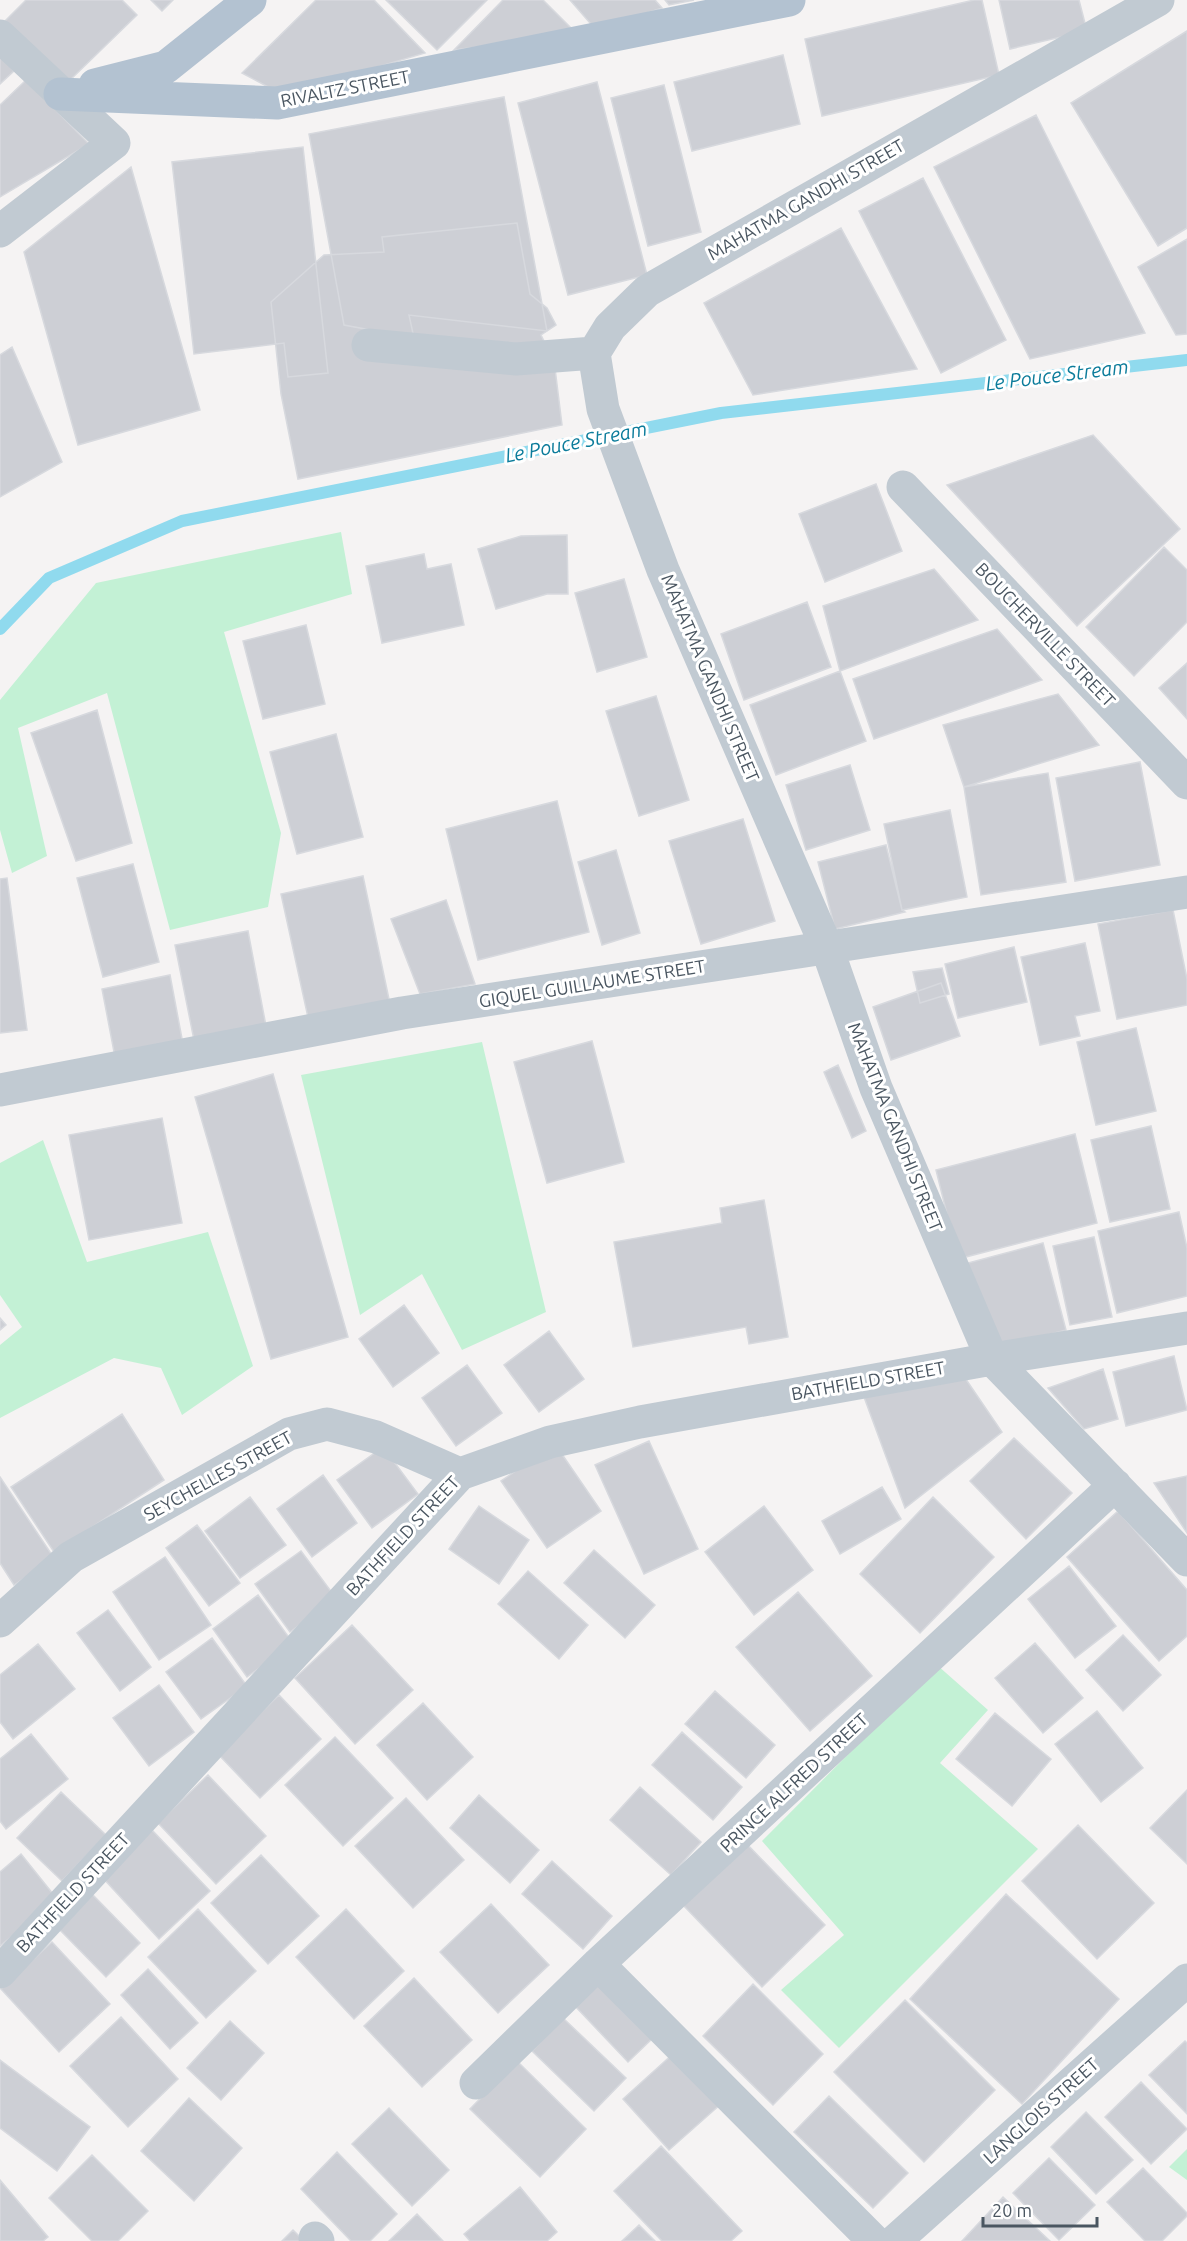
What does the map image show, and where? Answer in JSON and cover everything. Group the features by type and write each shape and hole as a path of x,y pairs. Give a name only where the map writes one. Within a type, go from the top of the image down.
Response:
{"main road":[{"path":"60,94 166,67 250,0"},
{"name":"RIVALTZ STREET","path":"60,94 277,103 789,0"}],"street":[{"name":"MAHATMA GANDHI STREET","path":"1158,0 647,291 610,327 594,354 603,409 663,570 827,948 876,1088 992,1359 1187,1560"},
{"path":"0,36 114,142 0,231"},
{"path":"368,345 516,359 594,354"},
{"name":"BOUCHERVILLE STREET","path":"903,486 1187,783"},
{"name":"GIQUEL GUILLAUME STREET","path":"0,1090 402,1013 1187,892"},
{"name":"BATHFIELD STREET","path":"0,1972 460,1474 550,1442 639,1422 992,1359 1187,1328"},
{"name":"SEYCHELLES STREET","path":"0,1621 71,1557 289,1434 327,1424 376,1437 460,1474"},
{"name":"PRINCE ALFRED STREET","path":"476,2083 598,1964 1115,1485"},
{"path":"598,1964 874,2241"},
{"name":"LANGLOIS STREET","path":"895,2241 1187,1980"}],"green space":[{"path":"341,532 352,594 224,632 281,833 268,907 170,930 107,693 18,728 47,856 12,873 0,830 0,700 96,583"},
{"path":"482,1042 546,1312 462,1350 422,1274 360,1315 301,1075"},
{"path":"43,1140 87,1262 208,1232 253,1366 182,1415 161,1368 114,1358 0,1418 0,1345 22,1327 0,1295 0,1163"},
{"path":"937,1665 988,1710 940,1763 1038,1849 839,2048 781,1990 844,1935 762,1841"},
{"path":"1187,2149 1187,2180 1169,2167"}],"building":[{"path":"26,0 122,0 137,15 66,84 5,21"},
{"path":"151,0 173,0 162,11"},
{"path":"316,0 374,0 425,53 283,95 242,73"},
{"path":"386,0 487,0 437,50"},
{"path":"503,0 543,0 577,34 454,50"},
{"path":"570,0 655,0 662,8 596,30"},
{"path":"665,0 694,0 669,5"},
{"path":"982,0 999,75 822,116 805,39"},
{"path":"999,0 1079,0 1087,31 1010,49"},
{"path":"1187,31 1187,228 1158,246 1071,103"},
{"path":"0,55 14,71 0,84"},
{"path":"783,55 800,124 692,151 674,82"},
{"path":"26,80 89,144 0,197 0,105"},
{"path":"597,82 647,275 568,295 518,103"},
{"path":"664,85 701,232 648,246 611,98"},
{"path":"504,97 547,331 409,315 414,338 344,325 309,134"},
{"path":"1036,115 1145,333 1030,359 934,167"},
{"path":"303,147 328,373 288,377 284,343 194,354 172,162"},
{"path":"131,167 200,410 78,445 24,252"},
{"path":"923,178 1006,340 941,373 859,211"},
{"path":"517,223 530,294 547,308 556,325 541,335 553,352 562,425 298,479 281,394 271,302 324,255 384,252 382,237"},
{"path":"841,228 917,369 753,395 704,303"},
{"path":"1187,239 1187,334 1176,335 1138,267"},
{"path":"12,347 62,462 0,497 0,355"},
{"path":"1093,435 1180,529 1077,626 947,485"},
{"path":"876,484 902,551 825,582 799,514"},
{"path":"567,535 568,594 547,594 496,609 478,549 521,536"},
{"path":"1164,547 1187,570 1187,622 1134,676 1086,627"},
{"path":"424,554 427,569 451,564 464,625 382,643 366,566"},
{"path":"934,569 978,620 840,671 823,606"},
{"path":"624,579 647,657 597,672 575,593"},
{"path":"807,602 831,667 744,700 721,634"},
{"path":"306,625 325,704 263,719 243,641"},
{"path":"997,629 1042,680 874,739 853,679"},
{"path":"1187,663 1187,719 1159,688"},
{"path":"840,671 866,741 776,775 750,705"},
{"path":"1058,694 1099,745 964,787 943,725"},
{"path":"656,696 689,800 639,816 606,711"},
{"path":"97,710 132,843 76,861 31,733"},
{"path":"336,734 363,837 297,854 270,752"},
{"path":"1140,762 1160,865 1075,881 1056,778"},
{"path":"850,765 870,830 806,850 786,785"},
{"path":"1048,773 1066,882 981,895 964,787"},
{"path":"557,801 589,932 478,960 446,829"},
{"path":"950,810 967,897 902,910 884,824"},
{"path":"743,819 775,921 701,944 669,841"},
{"path":"886,845 902,910 905,912 835,929 818,862"},
{"path":"616,850 640,933 602,945 578,862"},
{"path":"133,864 159,962 103,977 77,878"},
{"path":"363,876 390,1004 309,1022 281,894"},
{"path":"7,878 27,1030 0,1033 0,879"},
{"path":"446,900 475,984 420,994 391,919"},
{"path":"1173,910 1187,979 1187,1005 1117,1019 1098,924"},
{"path":"248,931 266,1026 194,1040 175,945"},
{"path":"1085,943 1100,1011 1075,1016 1080,1036 1040,1045 1021,957"},
{"path":"1014,947 1027,1002 958,1018 945,964"},
{"path":"942,968 949,994 920,1003 913,972"},
{"path":"170,975 183,1044 115,1057 102,989"},
{"path":"941,983 960,1036 891,1060 873,1007"},
{"path":"1136,1028 1156,1111 1096,1125 1077,1042"},
{"path":"592,1041 624,1162 547,1183 514,1062"},
{"path":"838,1065 866,1131 852,1138 824,1072"},
{"path":"273,1074 348,1337 271,1359 195,1097"},
{"path":"162,1118 182,1223 89,1240 69,1135"},
{"path":"1151,1126 1170,1209 1110,1222 1091,1140"},
{"path":"1075,1134 1097,1223 958,1259 936,1170"},
{"path":"764,1200 788,1337 749,1344 746,1327 633,1347 614,1242 722,1223 720,1208"},
{"path":"1179,1212 1187,1248 1187,1296 1117,1313 1098,1231"},
{"path":"1094,1237 1112,1317 1070,1325 1053,1246"},
{"path":"1043,1243 1066,1330 991,1350 968,1263"},
{"path":"404,1305 439,1353 393,1387 359,1339"},
{"path":"0,1318 6,1325 0,1330"},
{"path":"549,1331 584,1379 539,1412 504,1365"},
{"path":"1174,1356 1187,1410 1126,1426 1113,1372"},
{"path":"467,1365 502,1413 456,1446 422,1398"},
{"path":"1103,1369 1118,1419 1084,1429 1048,1388"},
{"path":"963,1375 1002,1432 905,1508 864,1397"},
{"path":"122,1414 164,1480 54,1552 11,1487"},
{"path":"1014,1438 1072,1493 1026,1539 970,1481"},
{"path":"649,1441 698,1549 644,1574 595,1465"},
{"path":"555,1444 601,1511 547,1548 501,1481"},
{"path":"383,1447 418,1494 372,1528 337,1480"},
{"path":"323,1475 357,1523 312,1557 277,1509"},
{"path":"1187,1476 1187,1533 1154,1483"},
{"path":"0,1477 54,1558 14,1585 0,1563"},
{"path":"882,1487 901,1519 840,1554 822,1521"},
{"path":"250,1497 286,1545 240,1578 205,1531"},
{"path":"933,1497 994,1557 920,1633 860,1574"},
{"path":"479,1506 529,1540 499,1584 449,1549"},
{"path":"764,1506 813,1570 754,1615 705,1552"},
{"path":"1118,1511 1187,1590 1187,1636 1159,1661 1067,1557"},
{"path":"197,1525 240,1583 209,1606 166,1548"},
{"path":"594,1550 655,1605 625,1638 564,1583"},
{"path":"301,1551 336,1598 290,1632 255,1584"},
{"path":"165,1557 211,1625 159,1660 113,1592"},
{"path":"1069,1566 1116,1626 1075,1658 1028,1599"},
{"path":"528,1571 588,1625 559,1659 498,1604"},
{"path":"798,1592 872,1676 810,1731 736,1647"},
{"path":"258,1595 293,1643 247,1677 213,1629"},
{"path":"108,1610 151,1667 120,1691 77,1633"},
{"path":"352,1625 413,1690 355,1744 295,1678"},
{"path":"1123,1635 1161,1675 1123,1711 1086,1670"},
{"path":"212,1638 247,1686 201,1719 166,1672"},
{"path":"1035,1643 1083,1698 1043,1733 995,1678"},
{"path":"38,1644 75,1689 13,1739 0,1722 0,1675"},
{"path":"159,1685 194,1732 149,1766 113,1718"},
{"path":"715,1691 775,1745 746,1778 685,1724"},
{"path":"279,1695 321,1739 260,1798 218,1754"},
{"path":"423,1703 473,1757 427,1800 377,1745"},
{"path":"1097,1711 1143,1768 1101,1802 1055,1744"},
{"path":"995,1713 1051,1759 1012,1806 956,1759"},
{"path":"682,1732 742,1787 713,1820 652,1765"},
{"path":"31,1734 68,1779 6,1829 0,1821 0,1759"},
{"path":"335,1737 393,1798 343,1846 285,1785"},
{"path":"208,1775 266,1836 216,1884 158,1823"},
{"path":"640,1787 701,1842 671,1875 610,1820"},
{"path":"1187,1790 1187,1864 1150,1828"},
{"path":"61,1792 106,1835 62,1881 17,1838"},
{"path":"479,1795 539,1850 510,1883 450,1828"},
{"path":"406,1798 464,1860 413,1908 355,1846"},
{"path":"1078,1825 1154,1903 1097,1959 1022,1881"},
{"path":"152,1830 210,1891 159,1939 102,1877"},
{"path":"745,1842 825,1925 762,1987 682,1904"},
{"path":"21,1854 57,1899 0,1946 0,1872"},
{"path":"261,1855 319,1916 268,1964 211,1903"},
{"path":"552,1861 612,1916 583,1949 522,1894"},
{"path":"91,1893 140,1943 106,1977 58,1928"},
{"path":"1006,1894 1119,1999 1022,2104 910,1999"},
{"path":"491,1904 549,1965 498,2013 440,1952"},
{"path":"198,1909 256,1971 206,2018 148,1957"},
{"path":"346,1909 404,1971 354,2019 296,1957"},
{"path":"52,1942 110,2004 59,2052 1,1989"},
{"path":"148,1969 198,2023 170,2049 121,1995"},
{"path":"414,1978 472,2040 422,2087 364,2026"},
{"path":"601,1980 655,2036 628,2062 574,2005"},
{"path":"753,1984 823,2054 773,2105 703,2036"},
{"path":"905,2000 995,2090 924,2162 834,2072"},
{"path":"121,2017 178,2079 128,2127 70,2066"},
{"path":"563,2018 626,2078 594,2111 532,2051"},
{"path":"230,2021 264,2053 221,2100 187,2068"},
{"path":"1185,2041 1187,2043 1187,2114 1149,2075"},
{"path":"675,2052 722,2103 669,2150 623,2099"},
{"path":"0,2060 90,2127 57,2171 0,2128"},
{"path":"517,2061 586,2129 540,2177 470,2109"},
{"path":"1141,2082 1187,2129 1151,2164 1105,2117"},
{"path":"829,2096 908,2173 873,2208 794,2132"},
{"path":"189,2098 242,2148 194,2201 141,2151"},
{"path":"389,2108 449,2170 412,2206 352,2144"},
{"path":"1086,2112 1133,2160 1096,2194 1051,2147"},
{"path":"661,2146 742,2231 731,2241 662,2241 614,2191"},
{"path":"337,2152 397,2214 370,2241 351,2241 301,2189"},
{"path":"92,2155 148,2211 118,2241 92,2241 49,2198"},
{"path":"1049,2158 1095,2205 1059,2240 1013,2193"},
{"path":"1143,2168 1187,2213 1187,2216 1162,2241 1145,2241 1107,2202"},
{"path":"0,2180 48,2237 43,2241 0,2241"},
{"path":"520,2187 557,2232 547,2241 470,2241 464,2234"},
{"path":"1003,2197 1050,2241 962,2241"},
{"path":"417,2214 443,2241 389,2241"},
{"path":"639,2225 655,2241 622,2241"},
{"path":"293,2230 304,2241 282,2241"}],"waterway":[{"name":"Le Pouce Stream","path":"0,629 49,578 182,521 721,413 1187,360"}]}
